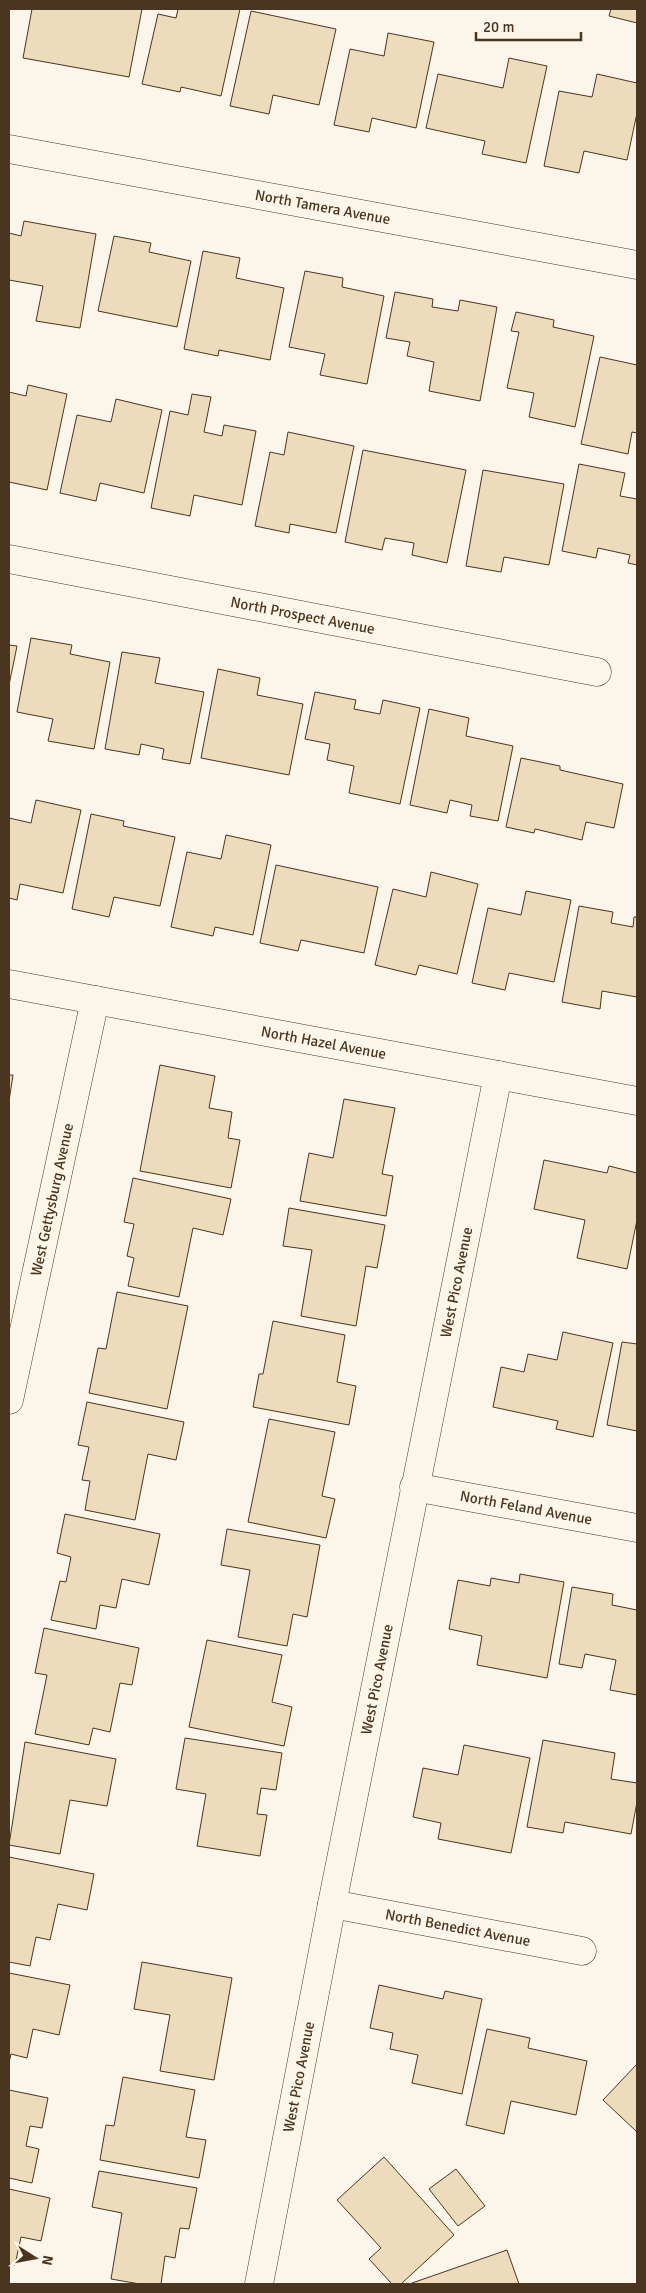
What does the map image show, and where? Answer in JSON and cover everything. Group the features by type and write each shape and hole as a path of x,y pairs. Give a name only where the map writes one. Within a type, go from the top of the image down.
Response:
{"street":[{"name":"North Tamera Avenue","path":"9,149 637,265"},
{"name":"North Prospect Avenue","path":"9,559 597,672"},
{"name":"North Hazel Avenue","path":"9,984 637,1101"},
{"name":"West Gettysburg Avenue","path":"9,1400 95,1000"},
{"name":"West Pico Avenue","path":"259,2284 414,1487 498,1075"},
{"name":"North Feland Avenue","path":"414,1487 637,1528"},
{"name":"North Benedict Avenue","path":"332,1904 582,1951"}],"building":[{"path":"32,9 142,9 129,77 23,58"},
{"path":"178,9 240,9 221,96 181,87 180,92 142,84 158,14 176,18"},
{"path":"611,9 637,9 637,23 609,16"},
{"path":"251,11 336,29 319,105 273,95 269,114 230,106"},
{"path":"388,33 434,42 416,128 372,118 369,132 334,125 350,49 384,56"},
{"path":"509,58 547,66 526,163 482,154 485,141 426,128 438,74 503,88"},
{"path":"597,74 637,83 637,113 627,160 584,151 579,173 544,166 559,91 592,97"},
{"path":"24,221 96,234 80,328 36,321 43,286 9,280 9,233 21,236"},
{"path":"114,236 151,243 149,252 191,261 177,327 98,311"},
{"path":"203,251 240,258 236,278 284,288 270,360 219,350 218,356 184,349"},
{"path":"305,271 343,278 342,287 384,296 367,384 320,375 325,354 289,347"},
{"path":"395,292 433,299 432,307 458,311 460,300 497,307 480,401 429,391 434,362 407,356 410,342 386,338"},
{"path":"516,312 554,320 553,327 594,336 575,427 529,417 534,393 507,388 519,332 511,331"},
{"path":"600,357 637,365 637,433 632,432 628,454 581,444"},
{"path":"28,385 67,394 47,490 9,482 9,392 26,396"},
{"path":"192,394 211,397 204,432 222,436 224,425 256,431 242,505 194,495 190,516 151,508 170,411 188,415"},
{"path":"116,399 162,410 144,493 100,483 96,501 60,493 77,415 111,422"},
{"path":"288,432 354,446 336,533 290,524 289,533 255,526 270,452 284,455"},
{"path":"363,450 466,470 447,563 412,555 414,543 385,538 382,550 345,542"},
{"path":"579,464 625,473 620,496 637,499 637,565 628,563 630,555 598,548 596,558 562,551"},
{"path":"483,470 564,484 549,565 504,557 501,572 466,566"},
{"path":"31,638 72,645 70,654 110,662 94,749 48,741 53,719 17,712"},
{"path":"9,645 17,646 9,685"},
{"path":"122,652 160,658 155,683 204,692 190,764 162,759 164,749 141,744 139,755 105,749"},
{"path":"218,669 260,678 257,695 303,704 289,775 201,758"},
{"path":"315,692 356,700 354,709 380,714 383,700 420,708 400,804 349,793 354,766 327,760 330,744 305,739"},
{"path":"429,709 469,718 466,736 513,746 498,821 470,816 472,805 450,800 447,813 410,805"},
{"path":"521,758 560,766 560,770 623,784 614,828 586,822 582,840 535,829 534,833 506,827"},
{"path":"36,800 81,810 63,893 20,884 17,900 9,898 9,818 31,823"},
{"path":"91,814 124,821 123,826 175,837 160,906 114,897 109,917 72,909"},
{"path":"226,835 271,845 253,935 215,927 213,936 171,927 187,852 221,859"},
{"path":"276,865 378,887 364,953 301,940 298,951 260,943"},
{"path":"431,872 478,884 457,974 419,965 416,975 375,965 393,889 426,897"},
{"path":"526,891 571,900 554,982 509,973 505,990 472,983 488,908 521,915"},
{"path":"579,906 613,912 611,923 633,927 634,917 637,917 637,997 602,991 600,1009 562,1002"},
{"path":"160,1065 215,1076 209,1108 232,1112 228,1138 240,1140 231,1188 140,1171"},
{"path":"9,1075 13,1075 9,1101"},
{"path":"344,1099 395,1108 382,1174 393,1176 386,1216 300,1201 309,1153 333,1158"},
{"path":"544,1160 607,1173 609,1166 637,1173 637,1220 627,1269 577,1258 585,1220 534,1209"},
{"path":"133,1178 231,1199 223,1235 193,1228 179,1297 128,1286 134,1258 127,1256 134,1224 124,1222"},
{"path":"289,1208 385,1225 377,1268 366,1266 356,1326 301,1316 312,1250 283,1246"},
{"path":"117,1292 188,1306 167,1409 89,1393 98,1348 106,1349"},
{"path":"273,1321 345,1335 337,1382 356,1386 349,1425 253,1407 259,1374 263,1374"},
{"path":"563,1332 613,1343 593,1437 556,1429 558,1421 493,1407 501,1367 524,1372 528,1354 557,1360"},
{"path":"622,1342 637,1344 637,1431 607,1425"},
{"path":"87,1402 184,1422 176,1460 148,1454 135,1520 85,1510 90,1481 82,1480 89,1447 78,1445"},
{"path":"269,1419 335,1432 322,1496 335,1499 326,1538 248,1522"},
{"path":"65,1514 160,1534 149,1585 122,1579 116,1608 100,1605 96,1629 51,1620 60,1581 66,1582 71,1557 57,1553"},
{"path":"227,1529 320,1545 307,1617 293,1614 287,1646 238,1637 250,1570 221,1565"},
{"path":"520,1574 564,1582 547,1678 477,1665 482,1636 449,1629 458,1580 490,1586 491,1578 519,1583"},
{"path":"572,1587 613,1594 612,1605 637,1610 637,1695 610,1690 616,1660 585,1654 582,1668 559,1664"},
{"path":"44,1628 139,1648 132,1685 120,1683 110,1732 93,1728 89,1745 35,1734 47,1675 35,1673"},
{"path":"207,1640 282,1655 272,1702 292,1707 284,1746 189,1727"},
{"path":"185,1738 282,1753 276,1790 261,1788 257,1814 267,1815 260,1856 197,1846 206,1794 176,1789"},
{"path":"543,1740 615,1753 611,1779 637,1783 637,1802 631,1834 565,1822 563,1833 527,1827"},
{"path":"25,1742 116,1759 107,1806 70,1800 60,1854 9,1845"},
{"path":"464,1745 530,1758 511,1853 438,1839 441,1823 413,1817 423,1768 458,1775"},
{"path":"9,1857 94,1874 87,1910 58,1904 50,1940 36,1937 30,1966 9,1962"},
{"path":"142,1962 232,1978 214,2080 160,2071 170,2015 134,2009"},
{"path":"9,1973 70,1985 59,2035 33,2029 27,2058 11,2054 9,2063"},
{"path":"379,1985 443,1999 445,1991 482,1999 462,2094 412,2083 418,2055 390,2049 393,2033 370,2028"},
{"path":"487,2029 530,2038 528,2048 587,2061 576,2115 511,2101 504,2134 466,2125"},
{"path":"637,2064 637,2132 603,2100"},
{"path":"123,2077 195,2090 186,2137 206,2140 199,2178 100,2160 106,2125 114,2126"},
{"path":"9,2090 48,2098 42,2128 30,2126 26,2146 39,2149 32,2183 9,2178"},
{"path":"384,2157 454,2235 401,2284 392,2284 369,2259 381,2248 337,2200"},
{"path":"456,2169 485,2206 458,2226 429,2189"},
{"path":"99,2171 197,2188 189,2229 180,2228 175,2258 165,2256 161,2284 140,2284 111,2279 122,2213 92,2207"},
{"path":"9,2189 50,2198 41,2241 21,2237 15,2265 9,2264"},
{"path":"507,2250 519,2284 412,2284 412,2283"}]}
